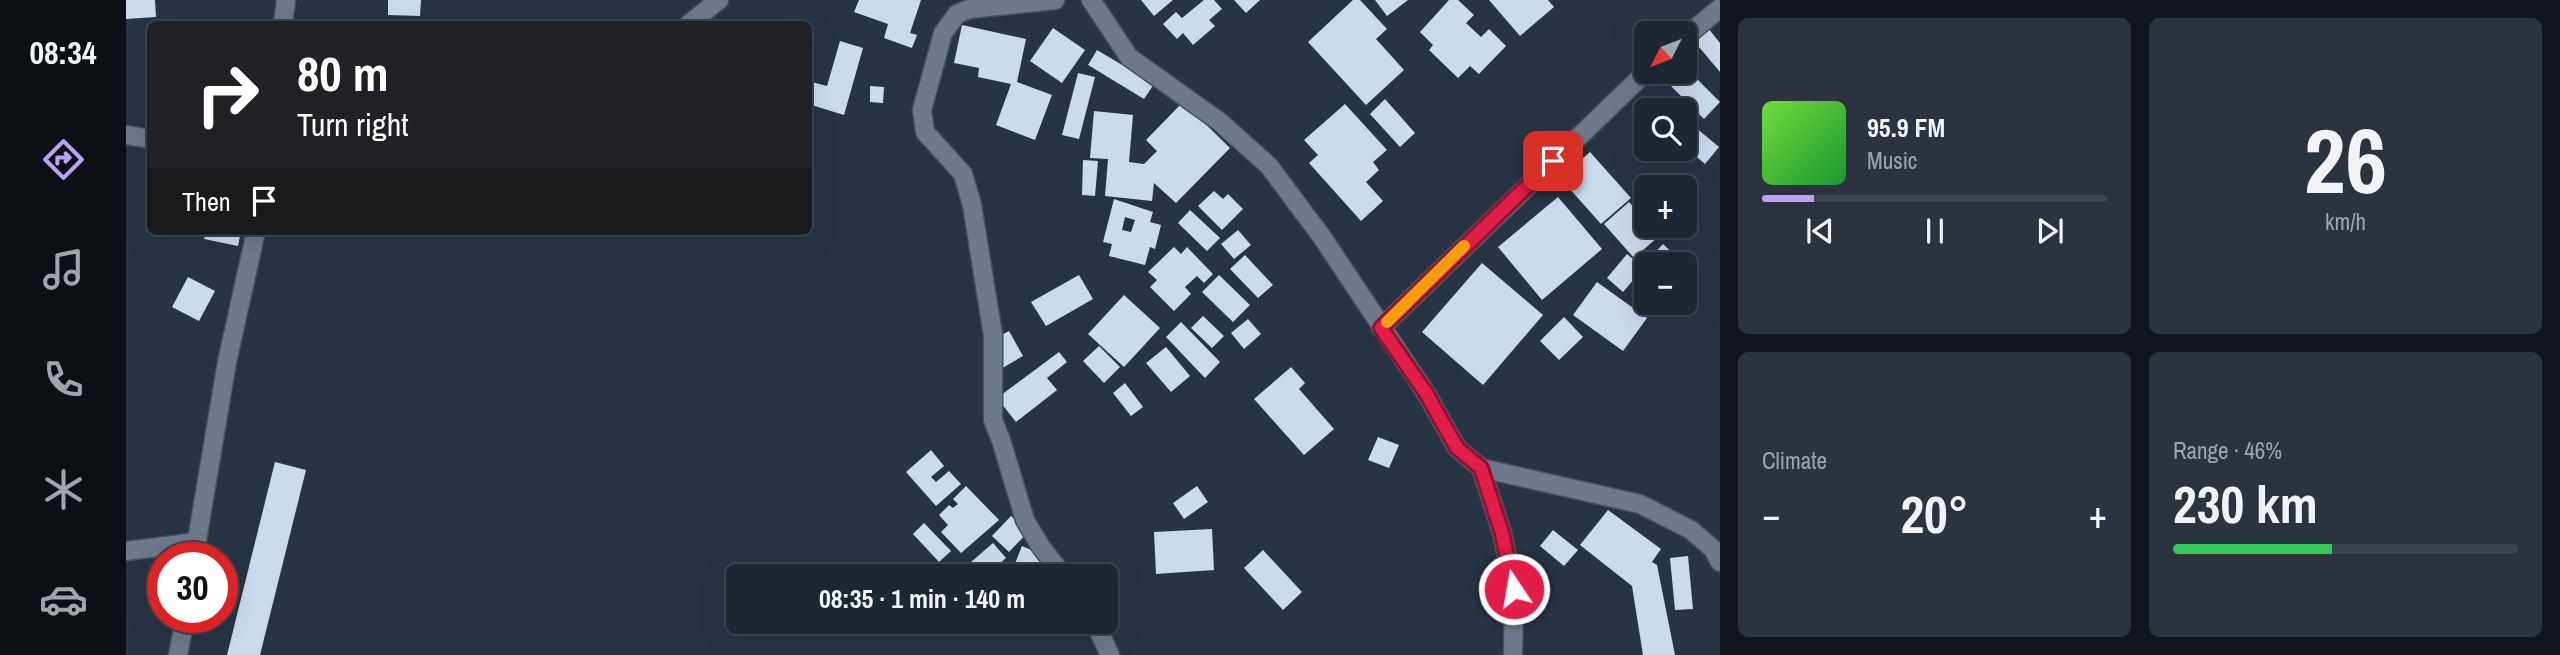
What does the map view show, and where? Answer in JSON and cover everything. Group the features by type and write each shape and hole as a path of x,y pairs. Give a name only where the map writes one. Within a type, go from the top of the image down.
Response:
{"street":[{"path":"283,21 286,0"},
{"path":"693,21 719,0"},
{"path":"1054,564 1025,520 993,421 993,335 972,205 963,174 925,132 922,110 943,33 957,14 969,9 1055,0"},
{"path":"1091,0 1129,57 1220,122 1269,166 1322,237 1426,393 1457,448 1481,468 1640,504 1691,530 1713,550 1720,562"},
{"path":"1698,26 1720,8"},
{"path":"1381,328 1634,84"},
{"path":"126,135 147,138"},
{"path":"197,542 227,362 255,235"},
{"path":"1481,468 1502,533 1514,589 1513,655"},
{"path":"126,551 147,551"},
{"path":"178,655 182,633"},
{"path":"1100,634 1110,655"}],"building":[{"path":"126,0 155,0 156,17 126,19"},
{"path":"388,0 421,0 420,16 388,15"},
{"path":"859,0 921,0 910,33 917,35 912,48 884,38 888,24 854,12"},
{"path":"1141,0 1173,0 1154,16"},
{"path":"1204,0 1214,0 1222,9 1209,20 1215,26 1193,45 1183,33 1177,39 1163,24 1176,12 1182,18"},
{"path":"1234,0 1260,0 1246,13"},
{"path":"1353,0 1360,0 1387,29 1376,39 1404,70 1366,105 1308,42"},
{"path":"1375,0 1408,0 1387,16"},
{"path":"1449,0 1458,0 1474,15 1466,23 1481,37 1489,29 1506,46 1479,74 1470,66 1458,78 1429,50 1433,45 1420,32"},
{"path":"1489,0 1548,0 1554,7 1520,36"},
{"path":"962,25 1026,39 1017,82 1052,95 1035,140 996,125 1011,84 978,77 979,68 954,63"},
{"path":"1053,28 1085,50 1062,83 1030,61"},
{"path":"1708,28 1720,43 1720,72 1698,46 1698,36"},
{"path":"840,41 863,48 844,115 812,105 812,82 827,86"},
{"path":"1097,50 1154,84 1144,99 1088,65"},
{"path":"1078,73 1095,77 1079,139 1062,135"},
{"path":"1698,80 1720,102 1704,119 1697,112 1697,98 1683,98 1669,84 1698,84"},
{"path":"870,86 884,87 883,103 870,102"},
{"path":"1385,99 1415,133 1400,147 1370,114"},
{"path":"1183,102 1230,148 1176,203 1154,183 1152,201 1105,196 1108,159 1090,158 1094,111 1133,115 1129,162 1144,164 1157,151 1146,140"},
{"path":"1345,104 1387,150 1373,162 1379,170 1366,182 1383,201 1361,221 1309,163 1318,155 1304,140"},
{"path":"1697,129 1719,147 1705,164 1697,157"},
{"path":"1590,152 1631,198 1601,224 1560,178"},
{"path":"1083,160 1098,161 1095,196 1082,195"},
{"path":"1214,191 1223,199 1228,194 1243,209 1222,230 1198,206"},
{"path":"1558,197 1602,249 1542,300 1498,247"},
{"path":"1114,199 1153,212 1150,222 1161,225 1155,249 1150,247 1145,265 1109,256 1112,244 1103,242","holes":["1125,217 1135,220 1131,232 1122,230"]},
{"path":"1629,202 1634,207 1634,238 1657,238 1641,252 1634,252 1634,258 1604,224"},
{"path":"1190,210 1220,238 1207,251 1178,223"},
{"path":"1238,230 1251,245 1234,259 1221,244"},
{"path":"205,235 240,235 238,246 204,239"},
{"path":"1663,244 1672,252 1656,252"},
{"path":"1174,247 1181,254 1187,247 1213,274 1204,283 1197,276 1185,287 1191,294 1174,311 1150,287 1157,280 1148,272"},
{"path":"1627,254 1634,260 1634,279 1623,292 1607,278"},
{"path":"1245,255 1273,285 1258,298 1230,269"},
{"path":"1482,263 1543,315 1483,385 1422,332"},
{"path":"1079,275 1093,299 1046,326 1031,302"},
{"path":"1219,275 1250,305 1233,322 1202,292"},
{"path":"188,277 215,291 199,321 172,307"},
{"path":"1597,282 1634,309 1634,315 1647,318 1623,351 1573,315"},
{"path":"1124,295 1160,328 1124,367 1088,334"},
{"path":"1203,316 1224,336 1212,348 1191,328"},
{"path":"1564,317 1583,337 1559,360 1540,341"},
{"path":"1248,319 1261,334 1244,349 1231,333"},
{"path":"1181,322 1220,362 1205,378 1166,337"},
{"path":"1009,331 1023,356 999,370 985,344"},
{"path":"1099,346 1120,367 1104,383 1083,361"},
{"path":"1166,347 1190,376 1171,392 1146,363"},
{"path":"1059,352 1067,362 1047,378 1057,390 1016,422 997,398"},
{"path":"1291,367 1305,383 1299,389 1334,429 1304,455 1254,399"},
{"path":"1125,383 1143,407 1131,416 1113,393"},
{"path":"1378,437 1399,445 1389,468 1368,460"},
{"path":"931,450 944,466 931,477 936,482 949,471 961,484 936,506 906,472"},
{"path":"275,462 306,470 260,655 227,655 232,633 238,633 238,611"},
{"path":"966,486 999,520 961,553 941,532 948,525 939,515 949,505 953,508 958,504 953,499"},
{"path":"1197,486 1208,502 1184,519 1173,503"},
{"path":"1608,510 1661,549 1652,562 1657,565 1675,655 1643,655 1632,586 1580,545"},
{"path":"1011,516 1028,532 1009,552 992,536"},
{"path":"924,523 951,551 939,562 913,534"},
{"path":"1212,529 1214,570 1156,574 1154,532"},
{"path":"1553,530 1578,550 1564,566 1540,546"},
{"path":"993,543 1006,558 999,564 969,564"},
{"path":"1022,546 1064,564 1015,564"},
{"path":"1263,550 1302,592 1283,610 1244,568"},
{"path":"1688,556 1693,609 1675,610 1670,558"}],"slow traffic":[{"path":"1387,322 1464,246"}],"route":[{"path":"1514,589 1502,533 1481,468 1457,448 1426,393 1381,328 1553,161"}]}
